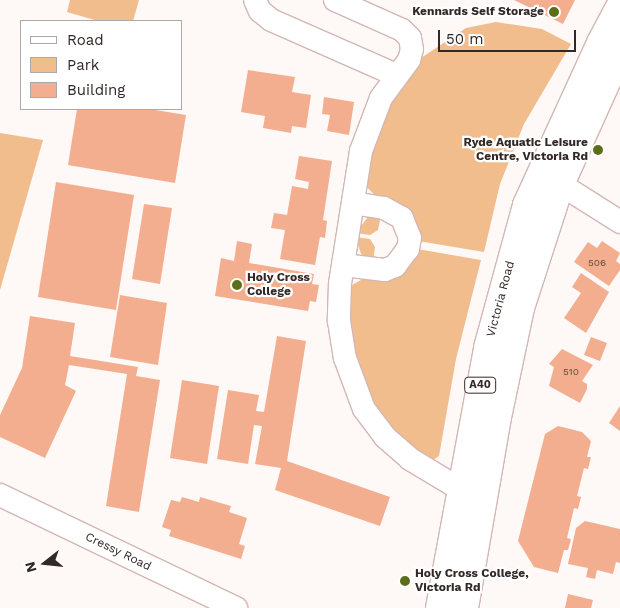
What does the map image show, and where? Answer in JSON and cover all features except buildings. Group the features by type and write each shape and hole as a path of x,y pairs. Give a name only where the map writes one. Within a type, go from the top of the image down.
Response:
{"highway":[{"name":"Victoria Road","path":"440,608 460,489 488,348 527,204 600,43 620,8"},
{"name":"Victoria Road","path":"464,608 510,352 544,224 620,51"}],"street":[{"path":"255,0 260,11 271,20 396,75"},
{"path":"335,0 406,33 412,43 412,55 380,98 366,132 343,265 339,302 341,340 350,376 364,409 397,449 460,489"},
{"path":"560,184 620,222"},
{"path":"343,265 385,270 395,266 408,249 409,233 402,218 384,208 353,203"},
{"name":"Cressy Road","path":"0,495 236,608"}],"green space":[{"path":"70,0 139,0 133,20 95,20 67,12"},
{"path":"496,22 542,29 571,44 524,124 500,184 484,252 418,241 366,186 368,153 379,118 421,58 466,28"},
{"path":"0,133 43,140 0,290"},
{"path":"381,215 378,230 370,235 356,233 367,218"},
{"path":"355,237 370,239 375,247 373,262 362,256"},
{"path":"417,249 481,260 456,359 439,456 433,460 417,452 384,420 366,390 350,338 352,285"}],"place":[{"name":"Kennards Self Storage","path":"554,12"},
{"name":"Ryde Aquatic Leisure Centre, Victoria Rd","path":"598,150"},
{"name":"Holy Cross College","path":"237,285"},
{"name":"Holy Cross College, Victoria Rd","path":"405,581"}]}
